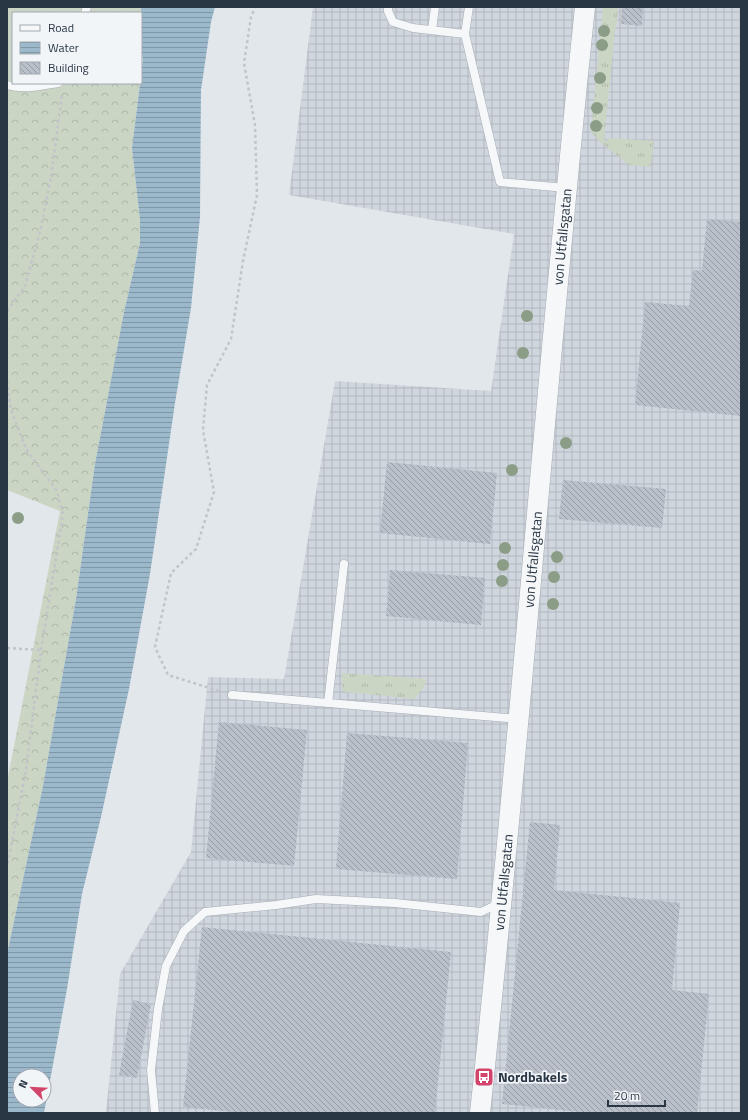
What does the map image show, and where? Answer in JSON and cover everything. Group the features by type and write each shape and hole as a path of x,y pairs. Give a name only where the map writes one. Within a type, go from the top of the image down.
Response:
{"street":[{"name":"von Utfallsgatan","path":"480,1113 502,902 566,188 585,7"}],"lane":[{"path":"388,7 388,11 393,22 413,28 465,34"},
{"path":"432,30 435,7"},
{"path":"469,7 465,34 500,182 566,188"},
{"path":"7,85 32,88 61,86"},
{"path":"328,703 344,564"},
{"path":"232,695 518,719"},
{"path":"155,1113 151,1070 158,1009 166,966 184,931 205,912 276,905 316,898 395,903 481,912 502,902"}],"path":[{"path":"232,695 168,675 155,647 171,573 196,549 214,492 203,430 207,385 231,339 243,261 257,195 254,125 244,63 251,17 255,7"},
{"path":"7,311 25,286 40,232 51,177 61,86"},
{"path":"7,381 11,410 26,449 57,491 64,514 41,650 26,770 7,867"},
{"path":"7,648 41,650"}],"shaded area":[{"path":"313,7 741,7 741,1113 106,1113 120,974 191,852 208,677 284,679 335,381 491,391 514,234 289,195"}],"green space":[{"path":"7,7 141,7 141,12 12,12 12,84 140,84 132,148 140,220 140,243 124,312 95,464 76,599 43,786 7,954 7,782 60,511 7,490"},
{"path":"603,7 618,7 604,139 606,141 609,138 654,141 650,167 629,165 598,140 591,132"},
{"path":"342,673 426,679 423,688 416,699 346,692 342,690"}],"water":[{"path":"141,7 215,7 211,22 201,90 200,217 191,308 175,403 150,574 129,689 101,817 82,894 52,1070 52,1068 12,1068 12,1108 45,1108 44,1113 7,1113 7,954 43,786 76,599 95,464 124,312 140,243 140,220 132,148 140,84 142,84"}],"building":[{"path":"622,7 643,7 642,26 621,24"},
{"path":"707,219 741,222 741,416 635,405 645,302 689,306 693,270 702,271"},
{"path":"387,462 497,473 490,544 380,533"},
{"path":"563,480 666,489 662,528 559,519"},
{"path":"390,570 485,578 481,625 386,616"},
{"path":"219,722 307,730 294,866 206,858"},
{"path":"347,733 468,743 457,879 336,869"},
{"path":"530,822 560,825 554,890 680,903 672,990 709,994 697,1113 589,1113 502,1104"},
{"path":"202,927 451,952 435,1113 243,1113 183,1107"},
{"path":"133,1000 151,1004 137,1078 119,1075"}],"place":[{"name":"Nordbakels","path":"484,1077"}]}
